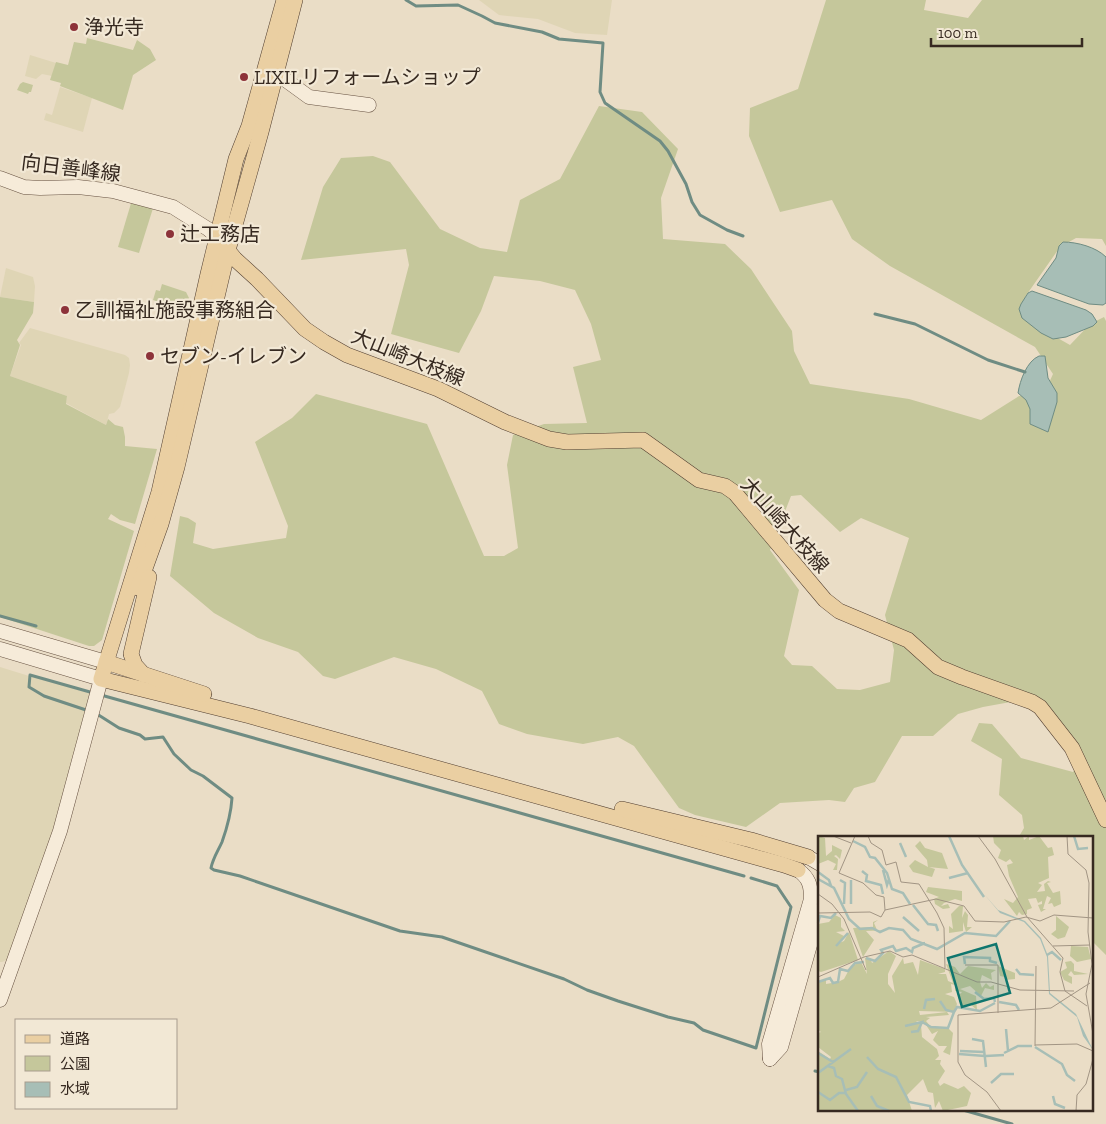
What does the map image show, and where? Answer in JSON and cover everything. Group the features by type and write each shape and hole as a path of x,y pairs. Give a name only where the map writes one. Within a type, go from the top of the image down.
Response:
{"main road":[{"path":"284,0 249,126 236,159 159,492 101,679 250,716 798,870"},
{"path":"144,675 135,665 131,654 228,250 295,0"},
{"name":"大山崎大枝線","path":"217,237 305,329 347,355 438,389 505,422 549,439 567,442 643,440 699,480 725,486 735,493 824,600 838,612 908,640 938,667 962,678 1032,702 1040,707 1072,748 1106,820"},
{"path":"106,662 120,638 161,524"},
{"path":"106,662 248,707 588,802 751,840 814,861"}],"street":[{"path":"276,73 308,97 369,105"},
{"name":"向日善峰線","path":"0,178 24,187 78,187 113,191 173,207 208,229 217,237"},
{"path":"0,631 106,662"},
{"path":"0,649 101,679 60,831 0,1000"},
{"path":"798,870 809,880 811,888 810,899 769,1044 770,1059 781,1047 818,917"}],"shaded area":[{"path":"479,0 612,0 607,35 575,33 538,19 499,15"},
{"path":"30,55 56,63 52,76 42,74 36,79 25,76"},
{"path":"60,87 92,98 83,132 44,120 46,113 52,115"},
{"path":"6,268 33,277 35,286 34,302 0,297"},
{"path":"30,328 125,355 129,358 129,373 120,407 114,413 109,414 106,425 66,403 67,396 10,376 21,345 19,343"},
{"path":"0,667 29,676 28,688 38,694 85,711 55,828 7,960 2,962 0,962"},
{"path":"30,676 90,693 86,709 47,697 31,688 29,683"}],"green space":[{"path":"826,0 926,0 924,10 968,18 982,0 1106,0 1106,246 1102,239 1076,238 1060,247 1025,297 1024,319 1070,345 1090,324 1104,317 1106,321 1106,955 1094,943 1094,836 1019,836 1024,828 1022,815 999,795 1002,759 971,741 979,723 992,724 1021,758 1073,772 1082,759 1052,711 1016,701 958,714 933,736 902,736 875,782 854,788 845,802 829,800 780,803 746,827 695,815 679,808 634,746 618,737 583,744 527,734 499,724 482,691 436,669 394,657 335,679 323,676 298,652 258,638 214,613 170,576 180,516 196,523 193,543 213,549 286,538 288,526 255,442 292,418 316,394 427,424 484,556 504,556 518,548 507,465 513,435 544,424 587,423 573,367 601,360 591,324 575,290 540,281 494,276 481,311 459,353 391,334 409,265 406,249 301,260 323,187 341,158 373,156 390,162 440,229 480,248 507,252 520,200 560,179 599,106 642,112 678,149 661,198 663,239 725,244 751,269 792,331 794,351 810,384 909,399 981,420 1019,396 1043,396 1053,374 1035,347 890,266 852,239 832,200 780,212 749,136 750,108 798,89","holes":["801,495 840,532 861,518 909,538 885,615 894,650 890,682 860,690 837,689 812,666 792,665 784,656 799,590 770,550 791,496"]},
{"path":"87,38 133,50 137,40 150,49 156,60 133,75 123,110 60,86 61,83 50,80 56,62 68,65 74,42 86,44"},
{"path":"23,82 33,85 31,92 28,94 17,90"},
{"path":"132,200 154,205 139,253 118,247"},
{"path":"162,284 186,292 189,298 187,307 179,309 153,300 156,290 160,291"},
{"path":"0,297 34,302 33,313 17,340 20,345 10,376 67,396 66,404 106,425 108,419 115,425 123,427 125,446 157,449 135,524 120,520 111,514 108,519 134,531 102,640 94,646 0,617"}],"water":[{"path":"1063,242 1086,246 1097,250 1106,257 1106,303 1103,305 1089,304 1037,285 1056,258 1059,246"},
{"path":"1032,291 1086,310 1092,314 1097,322 1093,326 1066,337 1053,339 1041,333 1022,318 1019,309 1028,293"},
{"path":"1039,356 1045,356 1048,378 1057,393 1057,402 1048,432 1030,424 1030,409 1026,400 1018,393 1020,382 1025,372 1031,362"}],"waterway":[{"path":"406,0 416,6 458,5 495,23 542,32 559,39 603,43 600,92 605,103 660,141 668,151 686,184 692,202 700,215 727,230 743,236"},
{"path":"875,314 915,324 988,360 1025,372"},
{"path":"0,616 36,626"},
{"path":"86,710 44,696 29,687 30,675 90,692"},
{"path":"101,695 744,876"},
{"path":"97,714 119,728 140,735 145,739 163,737 174,754 191,770 203,776 232,798 226,831 212,864 211,868 214,870 240,876 400,931 442,937 564,979 587,990 618,1001 694,1023 703,1030 756,1048 791,907 777,886 751,878"},
{"path":"970,1112 1012,1124"}],"place":[{"name":"浄光寺","path":"74,27"},
{"name":"LIXILリフォームショップ","path":"244,77"},
{"name":"辻工務店","path":"170,234"},
{"name":"乙訓福祉施設事務組合","path":"65,310"},
{"name":"セブン-イレブン","path":"150,356"}]}
